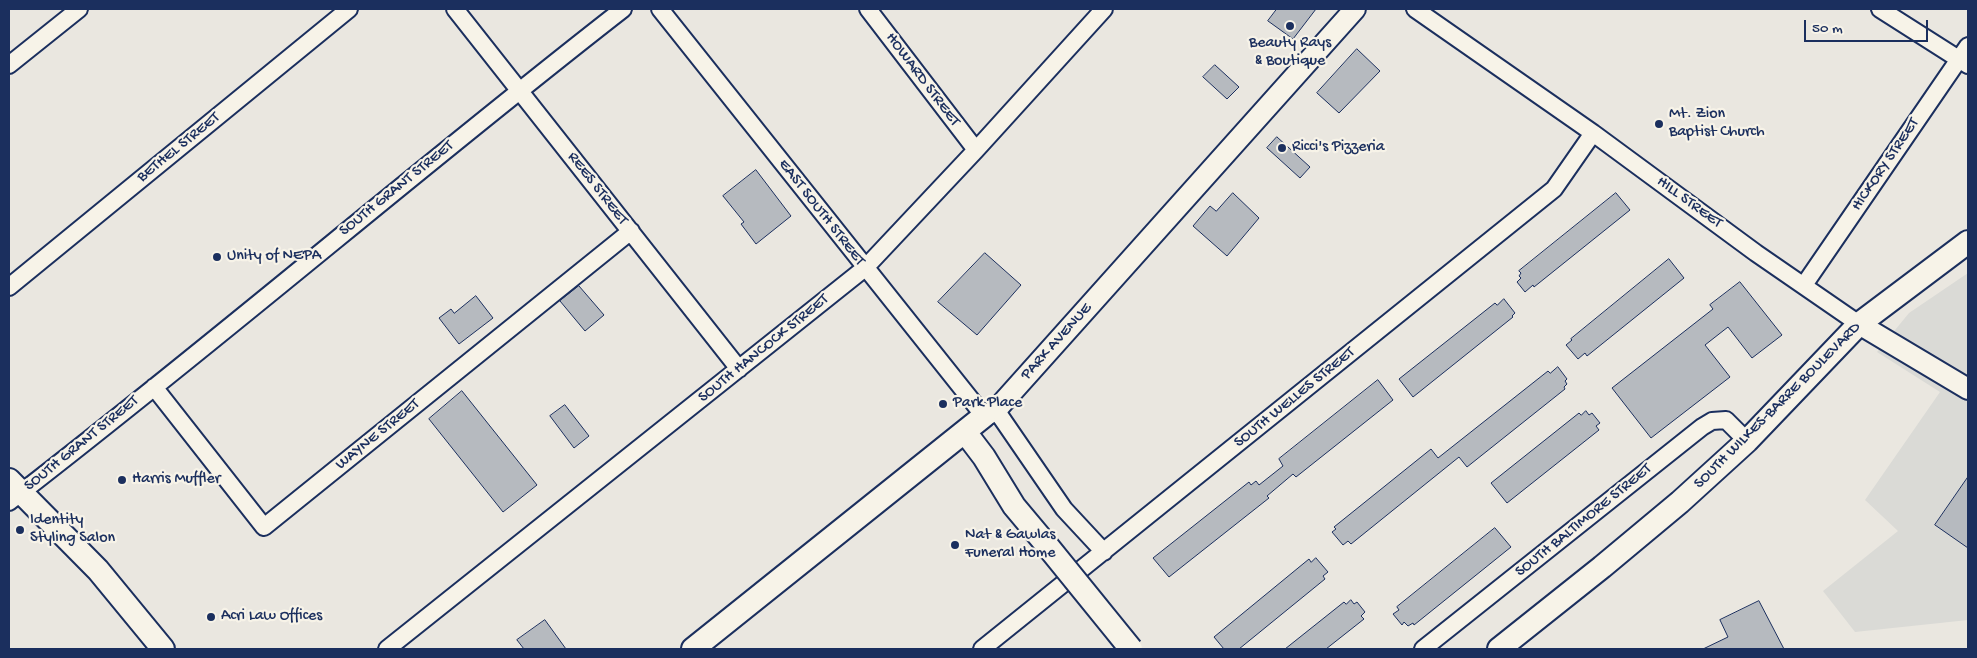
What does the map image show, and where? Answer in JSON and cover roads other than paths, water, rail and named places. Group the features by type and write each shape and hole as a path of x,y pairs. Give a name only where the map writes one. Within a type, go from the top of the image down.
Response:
{"main road":[{"name":"SOUTH WILKES-BARRE BOULEVARD","path":"1499,649 1680,502 1747,441 1859,324 1968,242"},
{"name":"PARK AVENUE","path":"693,649 990,413"},
{"path":"965,432 984,457 1014,506 1131,649"},
{"path":"13,492 98,570 163,649"}],"street":[{"path":"9,65 79,9"},
{"name":"BETHEL STREET","path":"9,287 349,9"},
{"name":"REES STREET","path":"455,9 739,369"},
{"name":"SOUTH GRANT STREET","path":"13,492 154,387 519,90 623,9"},
{"name":"EAST SOUTH STREET","path":"660,9 865,268 990,413 1064,509 1104,552"},
{"name":"SOUTH HANCOCK STREET","path":"388,649 865,268 976,150 1104,9"},
{"name":"PARK AVENUE","path":"990,413 1355,9"},
{"name":"HILL STREET","path":"1415,9 1593,133 1756,253 1859,324 1968,390"},
{"path":"1880,9 1965,57"},
{"name":"HOWARD STREET","path":"872,10 976,150"},
{"name":"HICKORY STREET","path":"1804,285 1965,57"},
{"name":"SOUTH WELLES STREET","path":"982,649 1554,189 1593,133"},
{"name":"WAYNE STREET","path":"154,387 264,527 631,231"},
{"name":"SOUTH BALTIMORE STREET","path":"1424,649 1702,427 1712,421 1726,420 1747,441"}],"place":[{"name":"Beauty Rays & Boutique","path":"1290,26"},
{"name":"Mt. Zion Baptist Church","path":"1659,124"},
{"name":"Ricci's Pizzeria","path":"1282,148"},
{"name":"Unity of NEPA","path":"217,257"},
{"name":"Park Place","path":"943,404"},
{"name":"Harris Muffler","path":"122,480"},
{"name":"Identity Styling Salon","path":"20,530"},
{"name":"Nat & Gawlas Funeral Home","path":"955,545"},
{"name":"Acri Law Offices","path":"211,617"}]}
